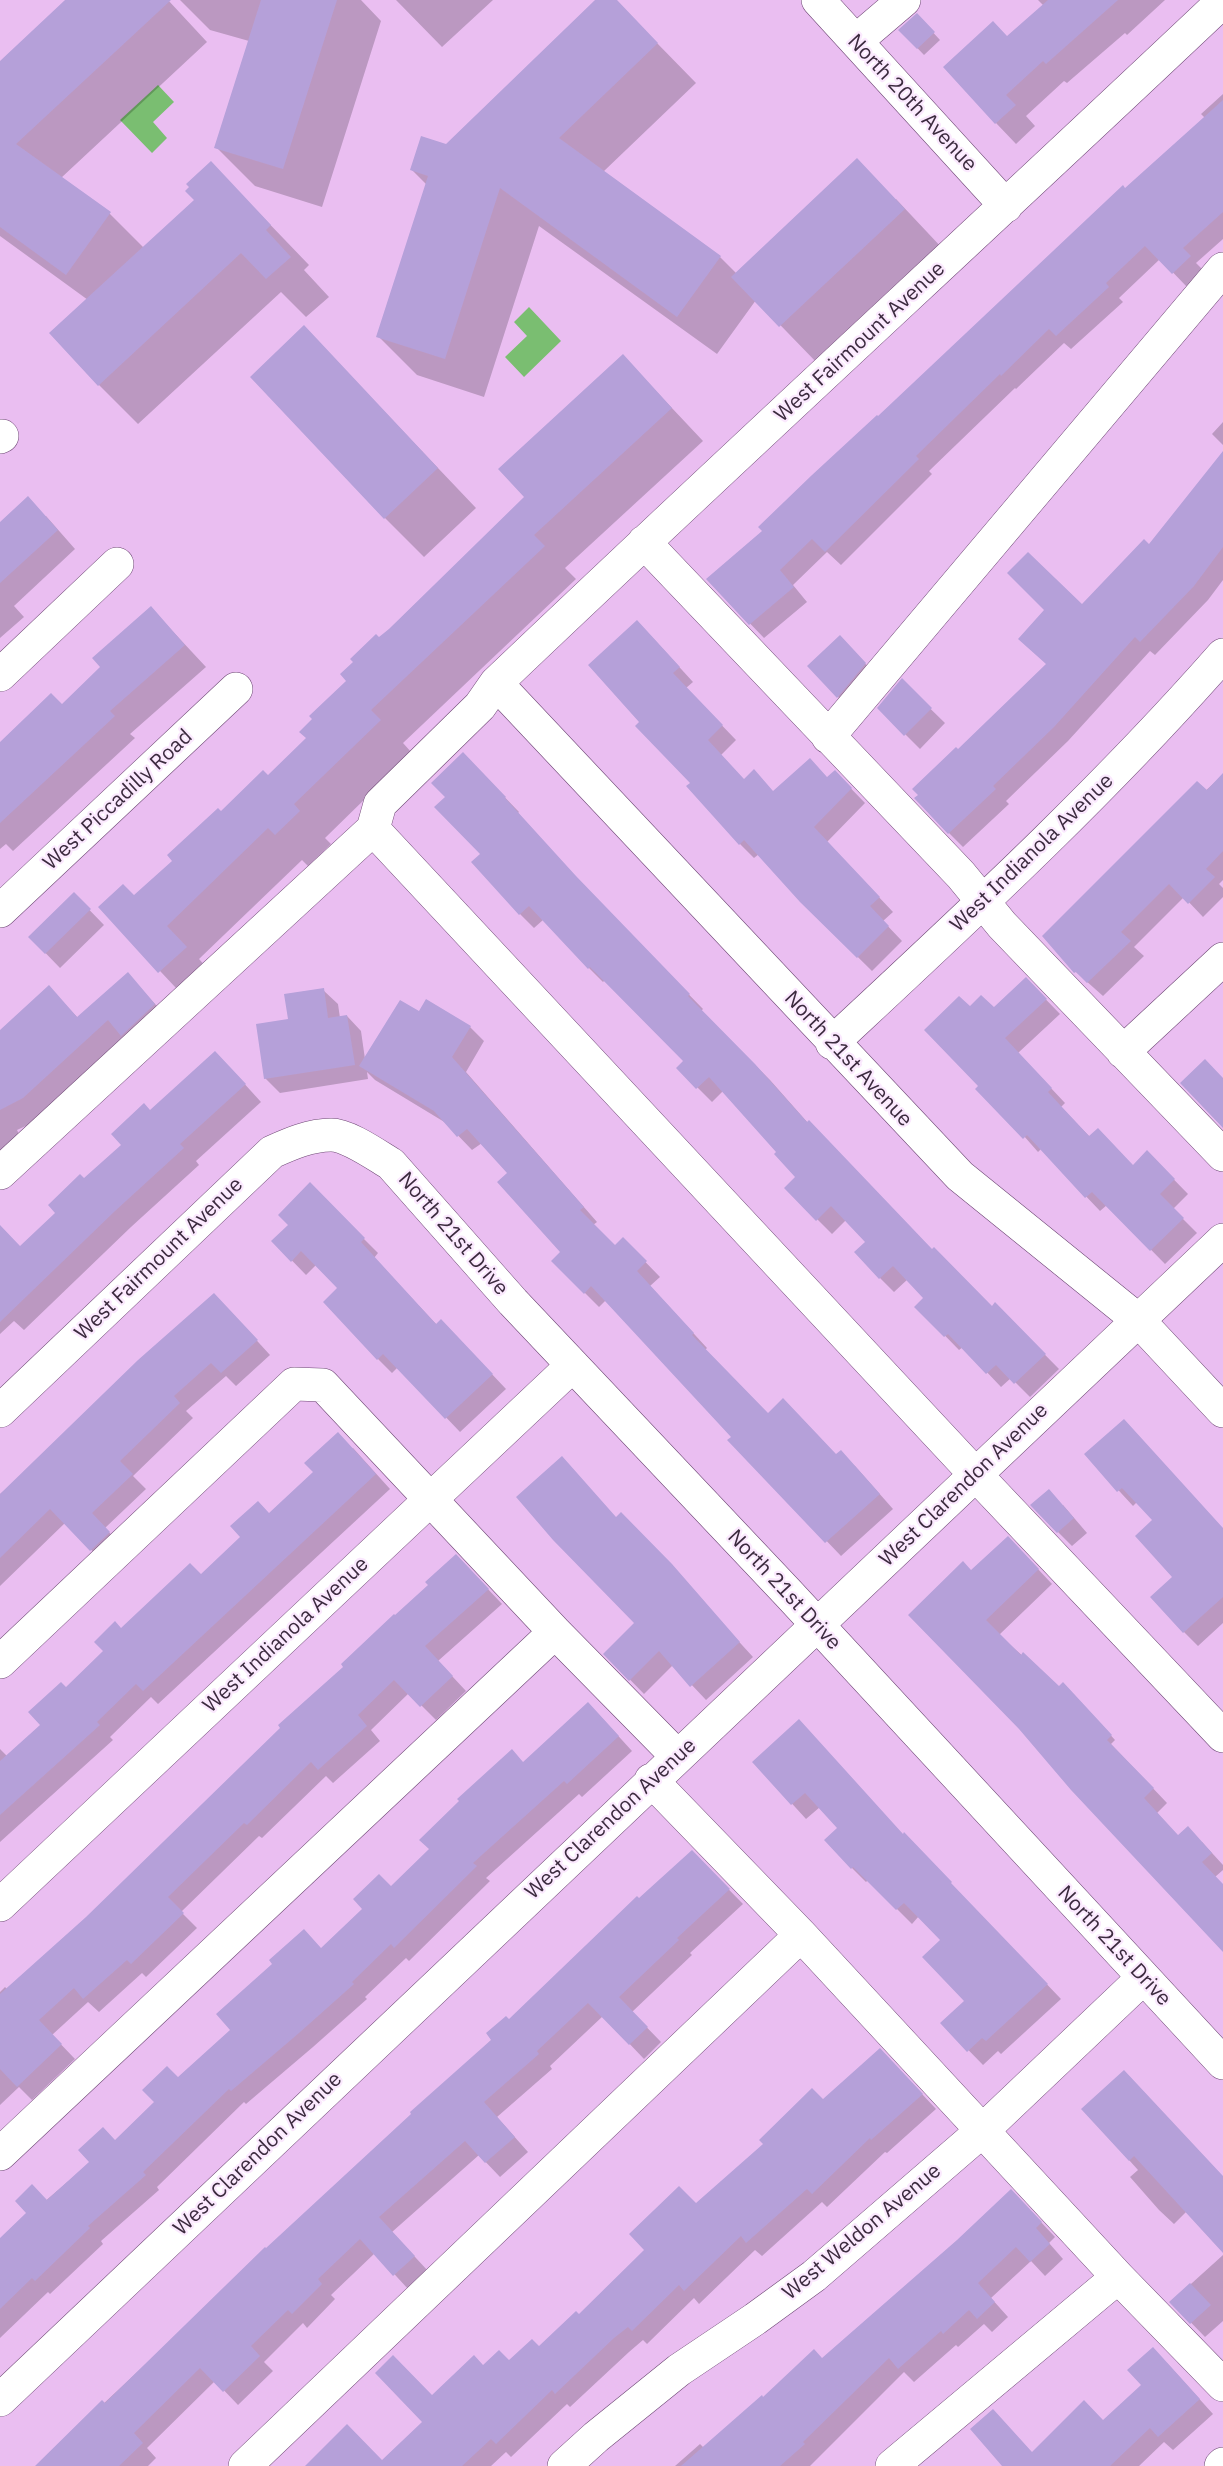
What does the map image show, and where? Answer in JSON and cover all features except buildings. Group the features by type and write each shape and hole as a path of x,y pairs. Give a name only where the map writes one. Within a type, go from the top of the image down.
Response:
{"street":[{"name":"North 20th Avenue","path":"818,0 1006,206"},
{"path":"856,41 904,0"},
{"name":"West Fairmount Avenue","path":"373,830 380,804 480,706 496,683 1223,1"},
{"path":"828,737 1223,269"},
{"path":"644,542 961,875 1002,925 1223,1155"},
{"path":"0,675 117,564"},
{"name":"West Indianola Avenue","path":"832,1043 1086,802 1165,722 1223,655"},
{"name":"North 21st Avenue","path":"496,683 832,1043 960,1176 1138,1320 1223,1412"},
{"name":"West Piccadilly Road","path":"0,911 236,689"},
{"path":"0,1173 373,830 1223,1736"},
{"path":"1123,1052 1223,959"},
{"name":"West Fairmount Avenue","path":"0,1411 272,1152 298,1141 332,1135"},
{"name":"North 21st Drive","path":"332,1135 366,1148 390,1164 572,1366 1223,2063"},
{"name":"West Clarendon Avenue","path":"0,2400 651,1780 817,1626 1223,1240"},
{"name":"West Indianola Avenue","path":"0,1905 572,1366"},
{"path":"0,1662 294,1384 323,1385 555,1632 677,1756"},
{"path":"0,2154 555,1632"},
{"path":"651,1780 801,1935 1118,2277 1223,2385"},
{"path":"245,2466 801,1935"},
{"name":"West Weldon Avenue","path":"564,2466 679,2370 814,2276 982,2131 1143,1978"},
{"path":"892,2466 1118,2277"}],"shaded area":[{"path":"158,85 174,102 153,122 167,138 152,153 120,120"},
{"path":"529,307 561,341 524,377 505,357 527,336 514,322"}]}
